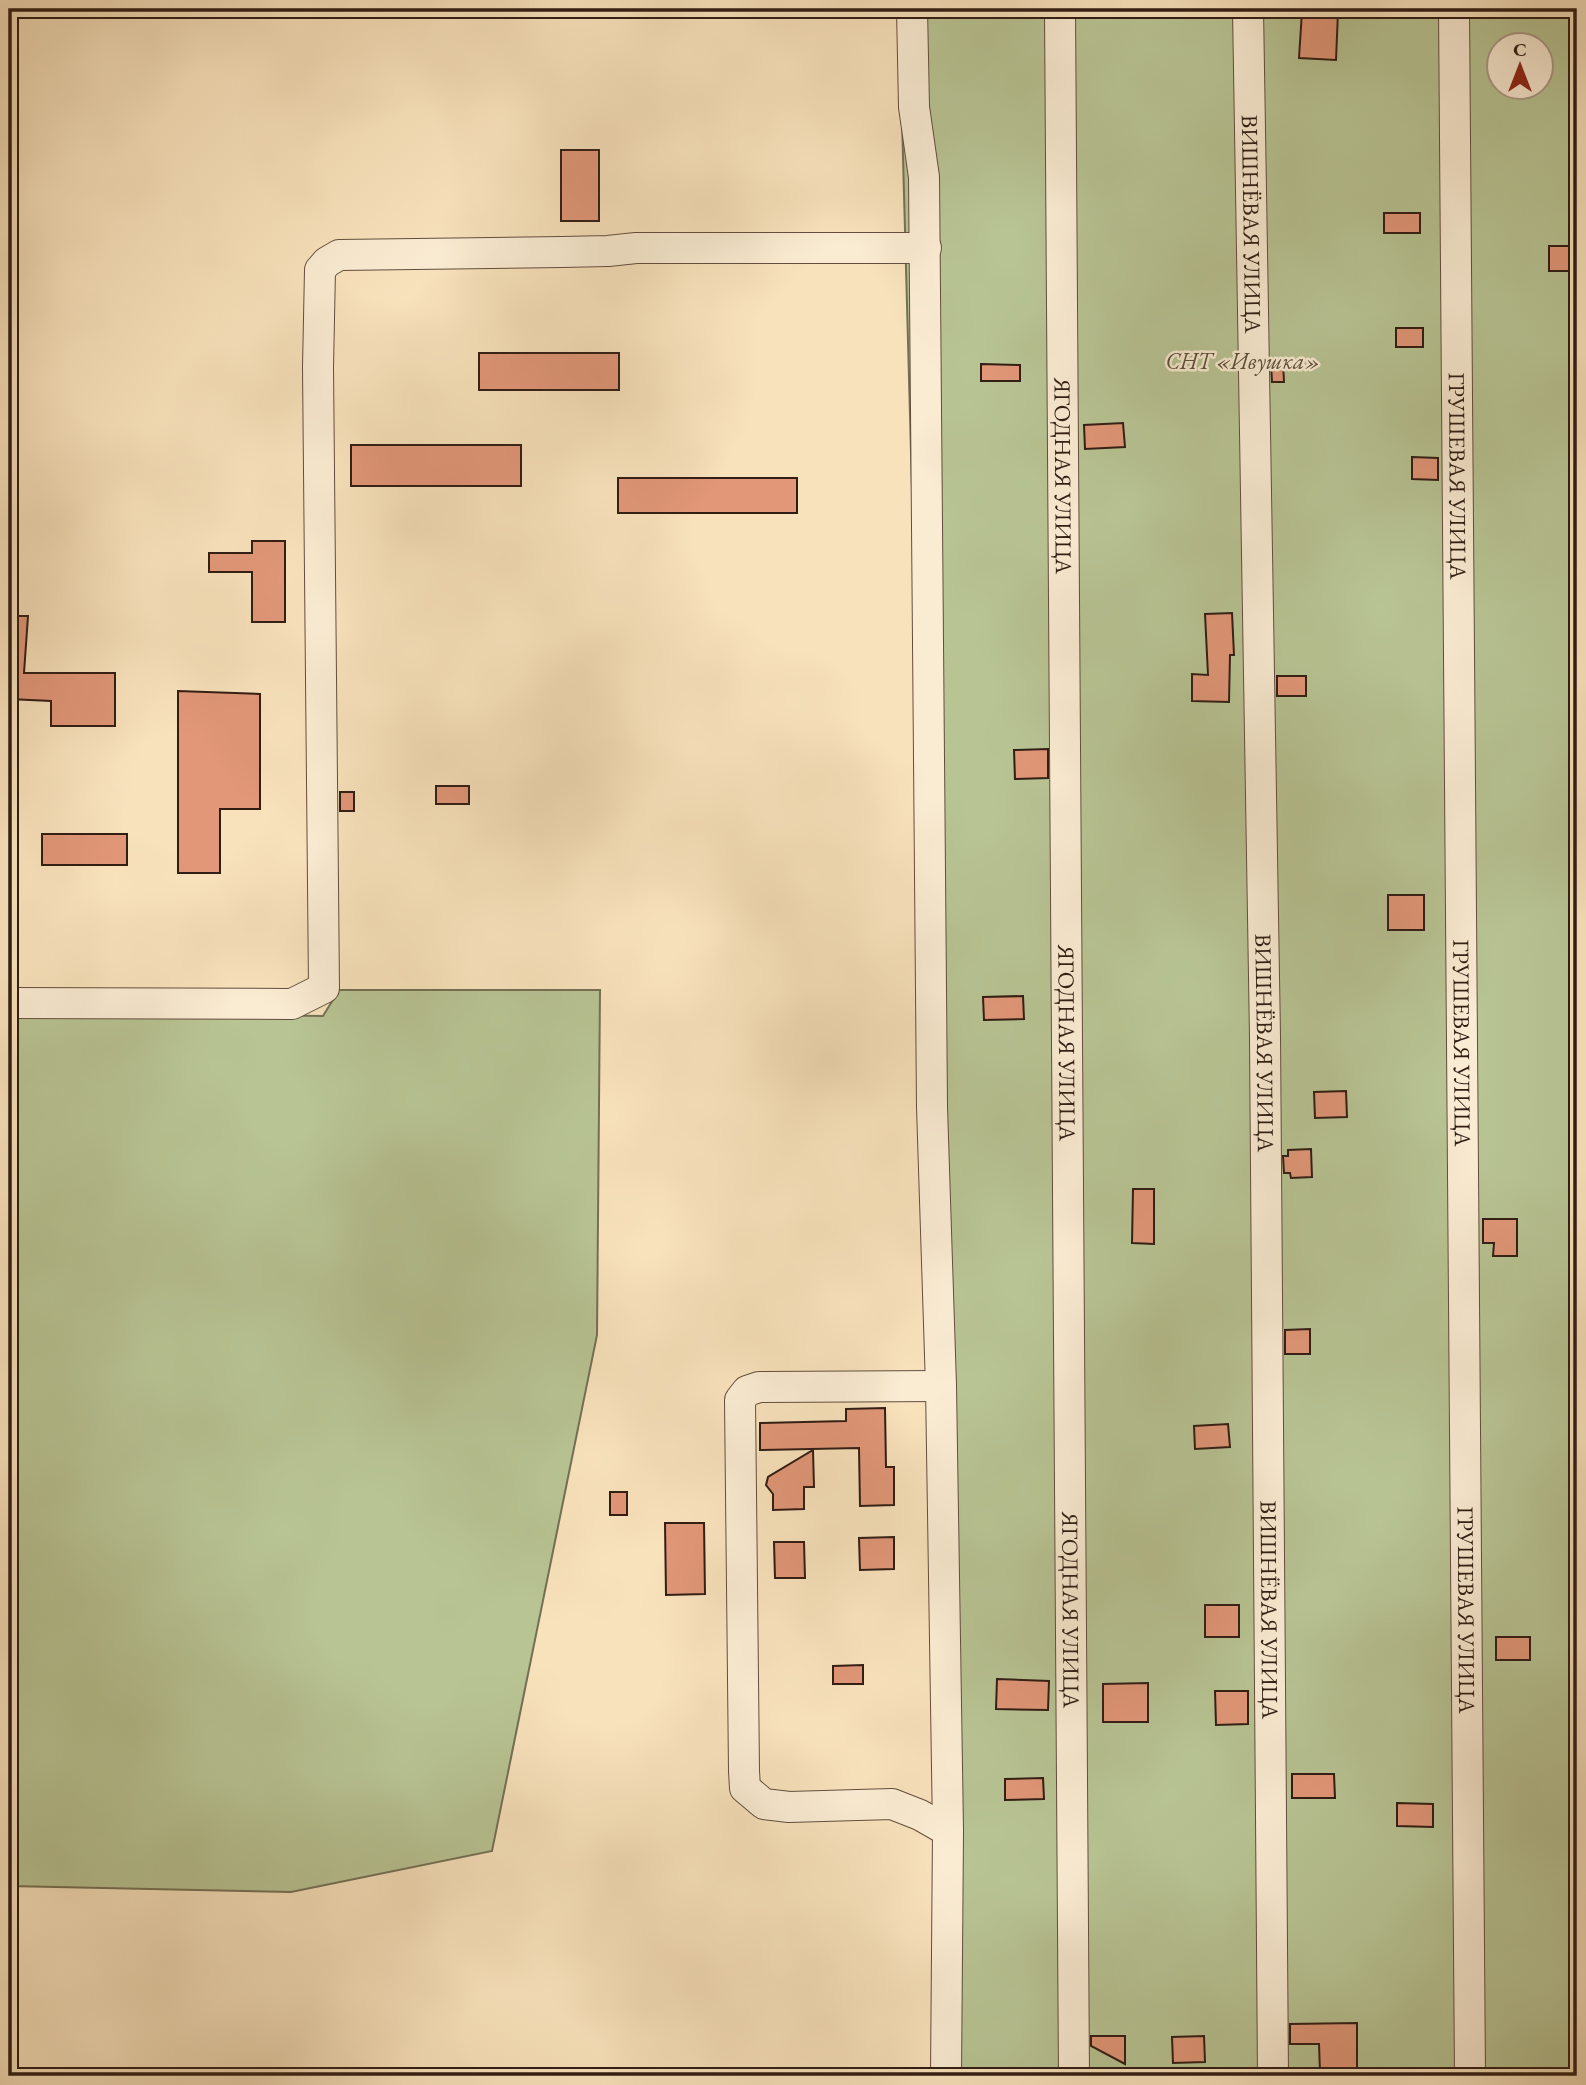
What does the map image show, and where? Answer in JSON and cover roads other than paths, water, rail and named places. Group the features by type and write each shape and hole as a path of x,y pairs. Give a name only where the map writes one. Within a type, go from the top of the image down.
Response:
{"street":[{"path":"912,9 914,107 924,177 926,248 932,1107 941,1386 948,1831 946,2076"},
{"name":"ЯГОДНАЯ УЛИЦА","path":"1060,9 1074,2076"},
{"name":"ВИШНЁВАЯ УЛИЦА","path":"1248,9 1265,1037 1273,2076"},
{"name":"ГРУШЕВАЯ УЛИЦА","path":"1454,9 1470,2076"},
{"path":"9,1003 292,1004 324,988 318,367 320,270 327,262 340,256 562,253 636,248 926,248"},
{"path":"941,1386 760,1387 747,1391 740,1400 744,1771 745,1788 764,1804 789,1807 892,1804 920,1815 948,1831"}],"park label":[{"name":"СНТ «Ивушка»","path":"1243,361"}]}
